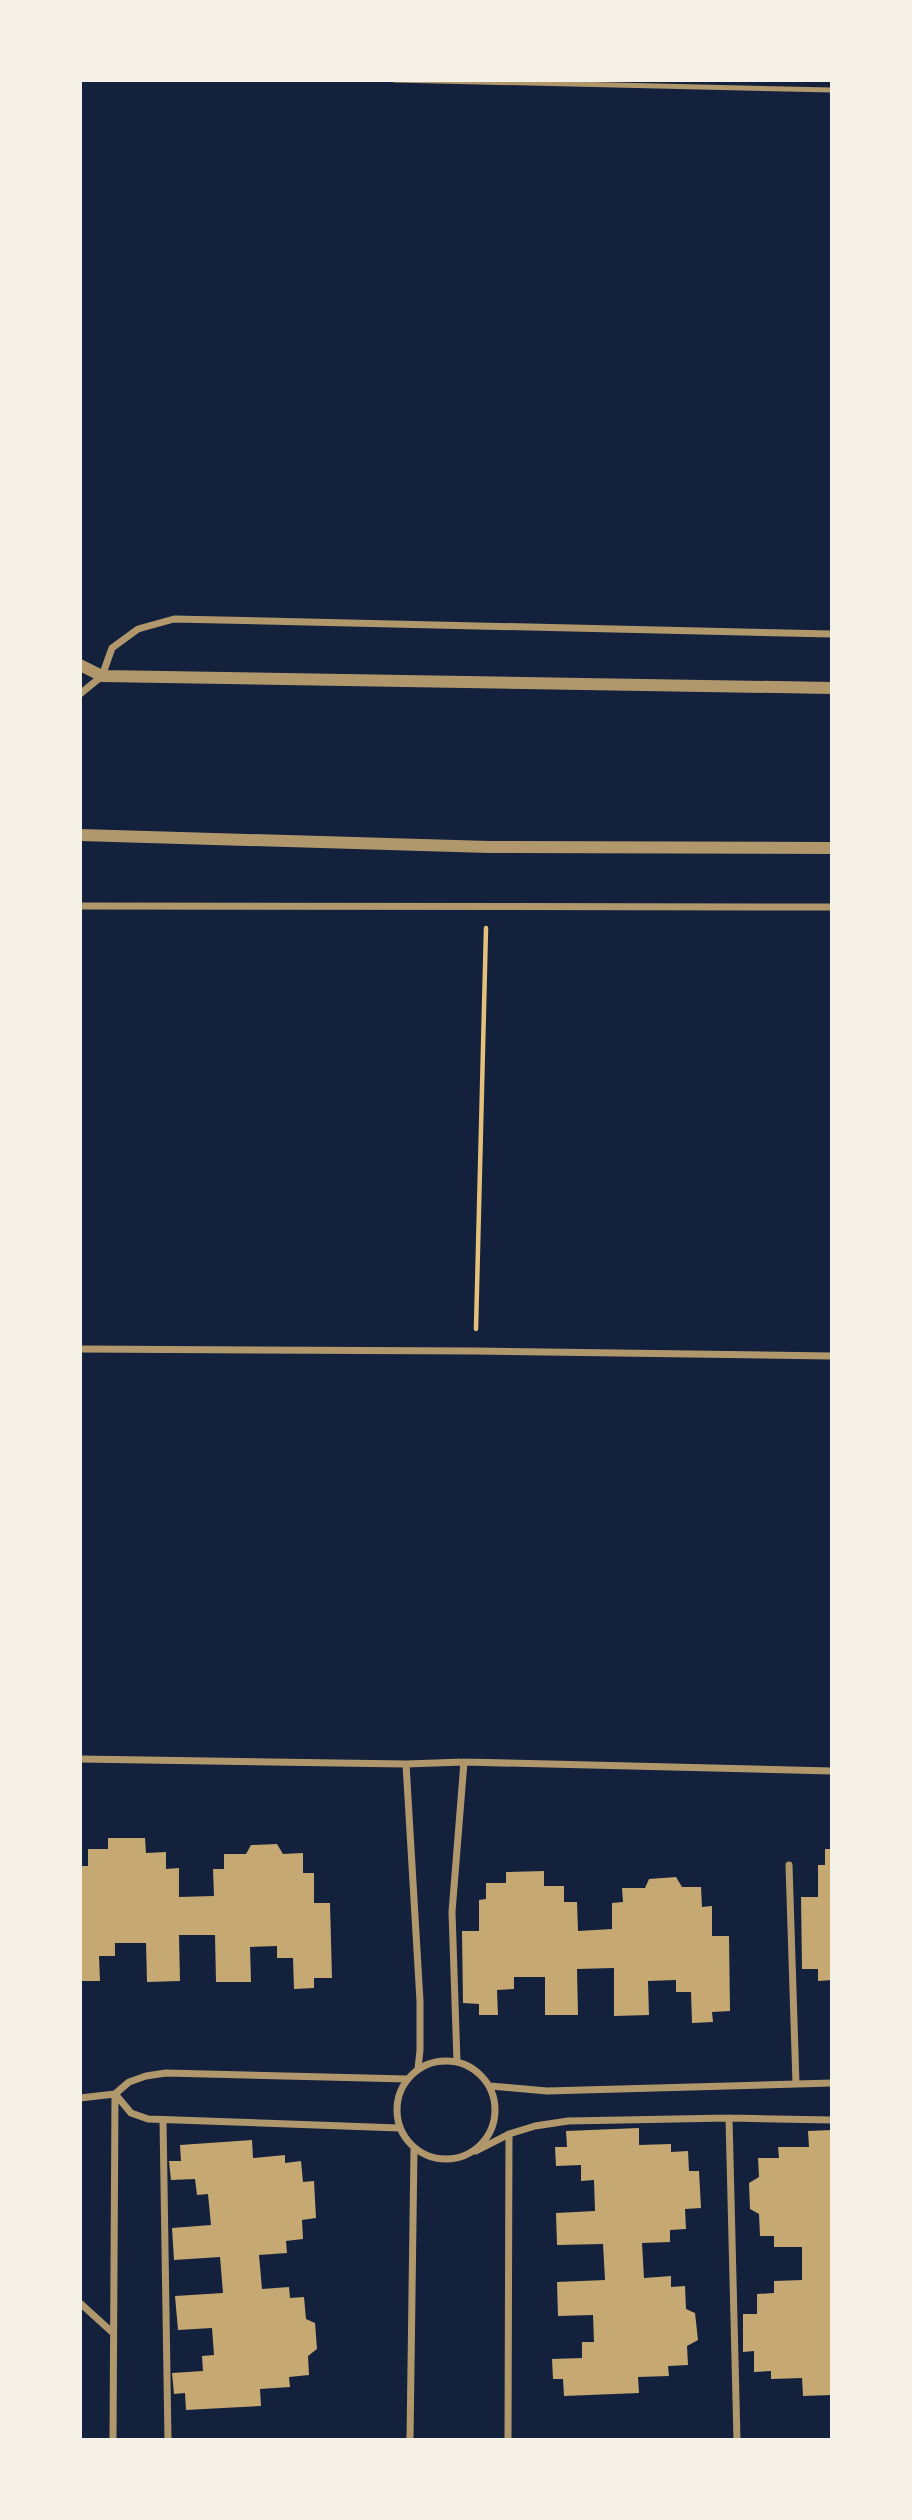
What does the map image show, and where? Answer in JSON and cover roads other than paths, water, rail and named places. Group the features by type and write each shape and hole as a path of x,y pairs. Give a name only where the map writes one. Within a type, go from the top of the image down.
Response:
{"street":[{"path":"80,694 102,676 112,648 138,629 174,619 831,634"},
{"path":"80,665 102,676 831,688"},
{"path":"80,835 489,847 831,848"},
{"path":"80,905 831,907"},
{"path":"80,1349 475,1350 831,1356"},
{"path":"80,1759 406,1764 464,1762 831,1770"},
{"path":"457,2062 452,1912 464,1762"},
{"path":"406,1764 420,2001 418,2069"},
{"path":"789,1865 796,2084"},
{"path":"476,2151 489,2134 495,2114 490,2086 476,2071 457,2062 444,2060 418,2069 407,2080 397,2102 399,2128 414,2149 428,2157 444,2160 461,2158 476,2151 509,2134 535,2126 568,2121 729,2118 831,2120"},
{"path":"80,2098 115,2094 129,2082 166,2073 407,2080"},
{"path":"490,2086 547,2091 831,2083"},
{"path":"115,2094 131,2113 148,2119 399,2128"},
{"path":"113,2440 115,2094"},
{"path":"729,2118 737,2440"},
{"path":"163,2120 168,2440"},
{"path":"508,2440 509,2134"},
{"path":"410,2440 414,2149"},
{"path":"80,2303 113,2333"}],"lane":[{"path":"394,80 831,90"}]}
